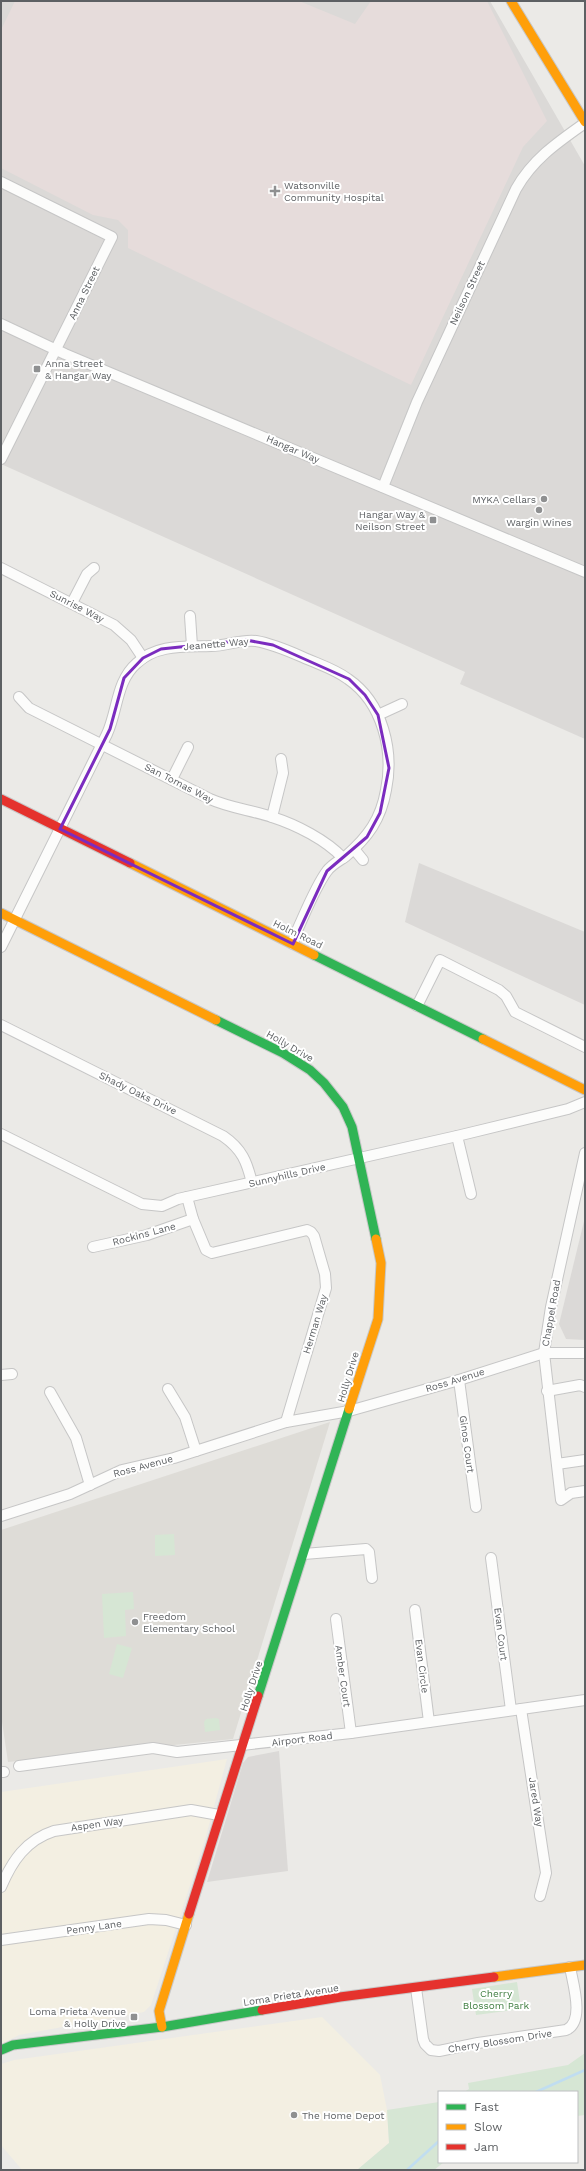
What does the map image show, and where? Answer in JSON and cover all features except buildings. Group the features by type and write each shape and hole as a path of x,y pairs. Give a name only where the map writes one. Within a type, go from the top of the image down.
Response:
{"street":[{"path":"512,1 585,123"},
{"name":"Neilson Street","path":"383,486 417,402 516,189 523,177 539,158 552,146 585,123"},
{"name":"Anna Street","path":"1,182 112,236 1,459"},
{"name":"Hangar Way","path":"1,324 56,350 585,572"},
{"name":"Sunrise Way","path":"1,568 72,603 120,629 131,640 142,658"},
{"path":"72,603 87,574 94,568"},
{"path":"190,616 192,646"},
{"name":"Jeanette Way","path":"1,947 113,721 124,678 142,658 161,649 222,645 246,640 273,645 349,679 365,695 378,715 385,737 388,758 386,792 380,813 372,830 354,849 327,871 295,935 293,944"},
{"name":"San Tomas Way","path":"19,697 29,708 222,804 272,817 290,824 333,848 344,858"},
{"path":"378,715 402,704"},
{"path":"172,779 188,748"},
{"path":"272,817 283,773 281,759"},
{"name":"Holm Road","path":"1,799 585,1090"},
{"path":"354,849 363,860"},
{"name":"Holly Drive","path":"1,913 302,1064 324,1083 343,1107 352,1127 360,1158 381,1263 381,1291 378,1319 243,1745 219,1815 159,2011 162,2026"},
{"path":"417,1006 440,960 499,990 506,996 515,1012 585,1047"},
{"name":"Shady Oaks Drive","path":"1,1025 223,1136 236,1145 244,1156 252,1183"},
{"name":"Sunnyhills Drive","path":"1,1134 146,1206 162,1206 178,1199 457,1136 568,1109 585,1102"},
{"path":"457,1136 472,1194"},
{"name":"Chappel Road","path":"585,1153 550,1307 544,1353 547,1391 561,1500 571,1493 585,1491"},
{"name":"Herman Way","path":"187,1197 193,1219 206,1250 212,1253 307,1230 313,1234 324,1274 326,1288 286,1422"},
{"name":"Rockins Lane","path":"93,1247 147,1235 193,1219"},
{"name":"Ross Avenue","path":"1,1516 70,1494 122,1470 196,1451 286,1422 326,1413 349,1411 459,1380 544,1353 585,1353"},
{"path":"1,1375 12,1374"},
{"name":"Ginos Court","path":"459,1380 476,1507"},
{"path":"547,1391 580,1385 585,1387"},
{"path":"168,1389 185,1417 196,1451"},
{"path":"50,1392 76,1438 90,1485"},
{"path":"557,1464 585,1460"},
{"path":"304,1554 366,1549 369,1552 372,1578"},
{"name":"Evan Court","path":"491,1558 516,1710"},
{"name":"Evan Circle","path":"415,1610 429,1722"},
{"name":"Amber Court","path":"336,1619 351,1733"},
{"name":"Airport Road","path":"19,1766 153,1748 177,1752 351,1733 585,1700"},
{"name":"Jared Way","path":"516,1710 527,1742 546,1873 540,1896"},
{"name":"Aspen Way","path":"1,1887 8,1869 22,1851 36,1839 54,1831 191,1810 219,1815"},
{"name":"Penny Lane","path":"1,1940 149,1919 166,1920 186,1925"},
{"name":"Loma Prieta Avenue","path":"1,2050 19,2044 162,2026 340,1998 585,1965"},
{"name":"Cherry Blossom Drive","path":"416,1988 424,2042 431,2050 439,2051 478,2043 572,2028 577,2015 570,1967"}],"highlighted area":[{"path":"246,640 273,645 349,679 365,695 378,715 389,768 380,813 367,837 327,871 293,944 60,829 110,729 124,678 143,658 161,649"}],"shaded area":[{"path":"1,1 490,1 585,166 585,739 460,684 465,672 1,464"},
{"name":"Watsonville Community Hospital","path":"15,1 299,1 355,24 371,1 487,1 547,121 523,147 411,385 128,248 128,230 118,220 93,215 1,168 1,30"},
{"path":"419,863 585,932 585,1005 405,922"},
{"path":"585,1217 585,1340 566,1339 559,1324"},
{"name":"Freedom Elementary School","path":"330,1422 233,1739 8,1762 1,1715 1,1530"},
{"path":"279,1751 288,1871 207,1882 243,1763 248,1757"},
{"path":"227,1759 206,1836 151,2005 144,2012 19,2035 1,2044 1,1792"},
{"path":"322,2017 380,2075 387,2110 389,2143 357,2170 22,2170 1,2145 1,2064 14,2060"}],"green space":[{"path":"174,1534 175,1555 155,1556 155,1535"},
{"path":"133,1592 134,1609 125,1610 126,1636 104,1638 102,1594"},
{"path":"117,1644 132,1648 123,1678 109,1674"},
{"path":"206,1719 219,1719 220,1730 205,1732 204,1722"},
{"name":"Cherry Blossom Park","path":"517,1982 521,2009 476,2015 472,1989"},
{"path":"585,2053 585,2115 578,2116 578,2091 466,2091 469,2089 468,2083 568,2065"},
{"path":"438,2102 438,2163 443,2163 434,2170 357,2170 389,2143 387,2110"}],"waterway":[{"path":"538,2091 585,2070"},
{"path":"407,2170 438,2142"}],"traffic: fast":[{"path":"314,955 483,1039"},
{"path":"216,1020 283,1053 310,1070 324,1083 343,1107 352,1127 376,1239"},
{"path":"258,1696 349,1409"},
{"path":"1,2050 13,2045 162,2027 262,2010"}],"traffic: slow":[{"path":"511,1 585,122"},
{"path":"130,863 314,955"},
{"path":"1,913 216,1020"},
{"path":"483,1039 585,1090"},
{"path":"349,1409 378,1319 381,1263 376,1239"},
{"path":"162,2027 159,2011 189,1914"},
{"path":"494,1977 585,1965"}],"traffic: jam":[{"path":"1,799 130,863"},
{"path":"189,1914 258,1696"},
{"path":"262,2010 340,1997 494,1977"}],"place":[{"name":"Watsonville Community Hospital","path":"275,191"},
{"name":"Anna Street & Hangar Way","path":"37,369"},
{"name":"MYKA Cellars","path":"544,499"},
{"name":"Wargin Wines","path":"539,510"},
{"name":"Hangar Way & Neilson Street","path":"433,520"},
{"name":"Freedom Elementary School","path":"135,1622"},
{"name":"Loma Prieta Avenue & Holly Drive","path":"134,2017"},
{"name":"The Home Depot","path":"294,2115"}]}
